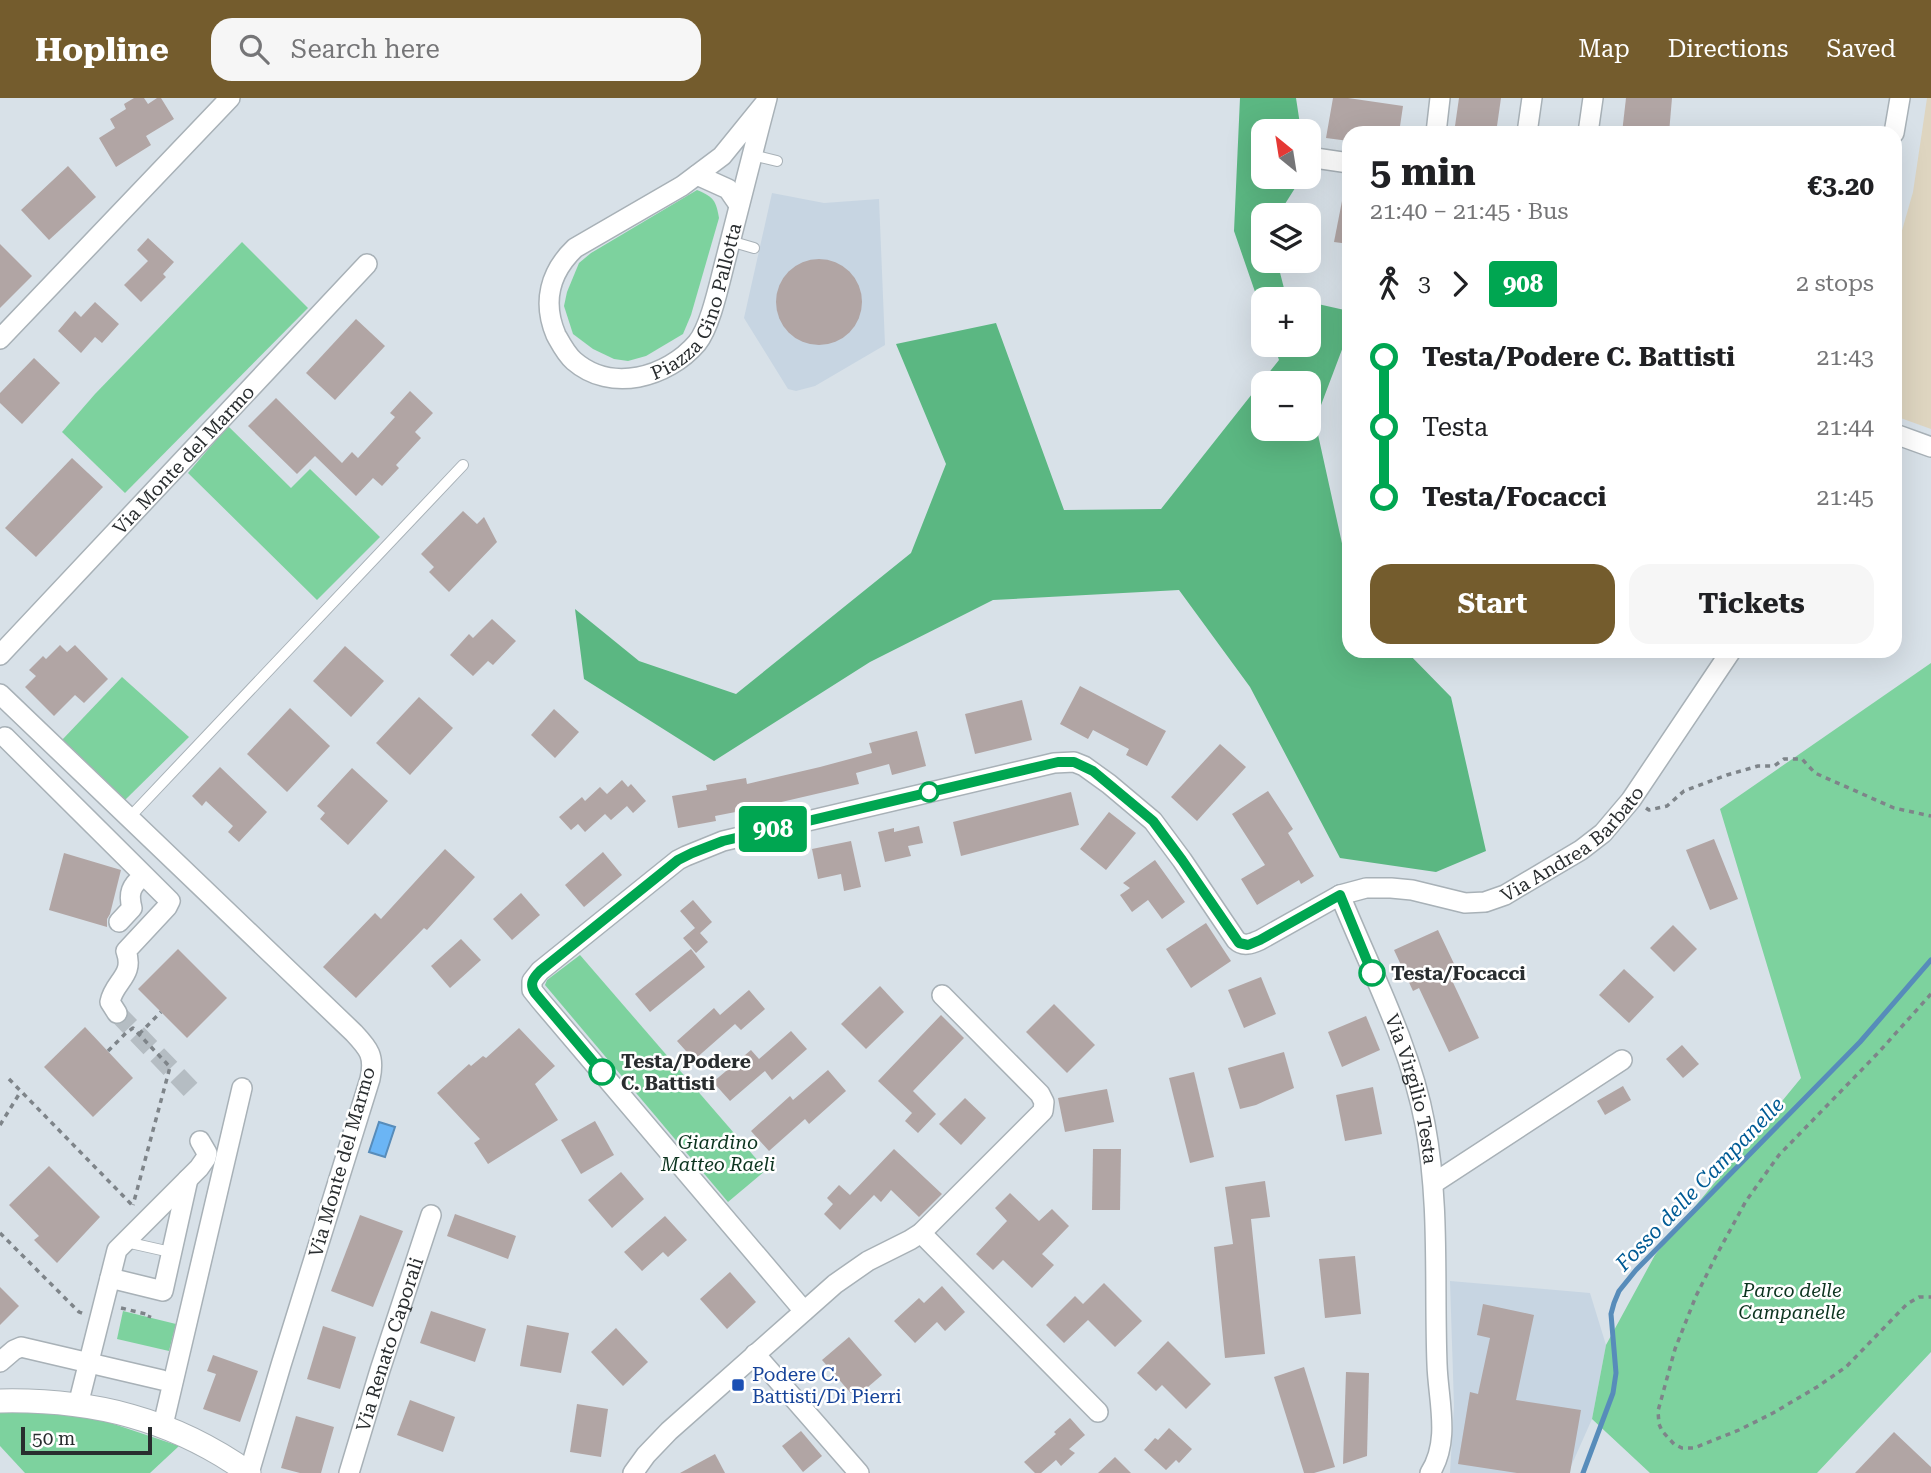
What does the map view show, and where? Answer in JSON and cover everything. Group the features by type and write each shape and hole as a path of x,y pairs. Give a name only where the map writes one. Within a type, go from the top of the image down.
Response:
{"street":[{"path":"0,340 230,98"},
{"path":"1437,126 1440,98"},
{"path":"1528,126 1532,98"},
{"path":"1589,126 1593,98"},
{"path":"1895,126 1900,98"},
{"name":"Piazza Gino Pallotta","path":"766,101 717,292 705,327 696,343 657,373 631,379 610,378 575,363 554,329 548,300 552,282 566,257 575,248 682,186 722,156 766,101"},
{"path":"1321,159 1342,162"},
{"name":"Piazza Gino Pallotta","path":"697,175 727,189 739,205"},
{"name":"Via Monte del Marmo","path":"0,655 367,264"},
{"path":"1902,437 1931,447"},
{"name":"Via Andrea Barbato","path":"1340,895 1366,888 1391,888 1476,903 1494,899 1515,889 1603,833 1631,800 1726,658"},
{"name":"Via Monte del Marmo","path":"0,694 354,1033 373,1061 370,1079 249,1473 200,1442 163,1425 78,1405 47,1401 0,1401"},
{"path":"5,737 170,901 126,951 130,962 127,972 112,994 110,1002 117,1013"},
{"path":"804,1311 532,990 531,985 540,971 644,886 678,860 736,838 1058,762 1074,762 1093,771 1153,821 1241,944 1248,945 1260,940 1340,895"},
{"path":"119,922 132,908 129,897 135,883 144,876"},
{"name":"Via Virgilio Testa","path":"1340,895 1401,1042 1425,1123 1437,1225 1437,1365 1442,1429 1441,1447 1433,1469"},
{"path":"633,1473 669,1431 804,1311 854,1270 921,1233 1042,1112 1045,1105 1040,1094 942,995"},
{"path":"1434,1183 1622,1060"},
{"path":"163,1425 242,1088"},
{"path":"78,1405 88,1363 116,1279 117,1250 206,1158 206,1150 200,1141"},
{"path":"116,1279 163,1291 188,1179"},
{"name":"Via Renato Caporali","path":"349,1473 431,1215"},
{"path":"921,1233 1098,1412"},
{"path":"0,1362 21,1347 162,1380"},
{"path":"755,1354 859,1473"}],"lane":[{"path":"752,155 777,160"},
{"path":"730,241 754,248"},
{"path":"129,818 463,465"},
{"path":"126,1242 166,1251 173,1247"}],"path":[{"path":"1631,800 1649,810 1667,807 1684,791 1727,775 1758,766 1774,766 1784,759 1802,759 1815,773 1894,808 1931,816"},
{"path":"1931,994 1779,1155 1746,1201 1696,1296 1675,1349 1658,1411 1662,1431 1674,1444 1682,1448 1694,1448 1739,1430 1773,1413 1846,1367 1907,1304 1919,1297 1931,1297"},
{"path":"139,1034 160,1012"},
{"path":"108,1051 134,1028 170,1066 132,1205"},
{"path":"9,1079 140,1213"},
{"path":"0,1125 21,1091"},
{"path":"0,1233 79,1312 90,1317"},
{"path":"116,1279 117,1307 150,1315 149,1318"}],"shaded area":[{"path":"1927,98 1931,98 1931,429 1902,419 1902,230 1913,192"},
{"path":"772,193 824,203 879,199 885,345 815,386 796,391 788,389 744,318"},
{"path":"1450,1281 1590,1293 1606,1345 1592,1419 1568,1473 1450,1473 1454,1406"}],"green space":[{"path":"1240,98 1296,98 1299,119 1251,119 1251,189 1294,189 1286,203 1251,203 1251,273 1280,273 1284,287 1253,287 1234,231"},
{"path":"697,190 713,200 719,218 683,334 646,356 628,361 614,359 593,349 573,334 564,306 579,263 591,253"},
{"path":"242,242 308,308 125,493 62,432 95,394"},
{"path":"1321,305 1342,309 1342,350 1321,405 1321,371 1270,371 1279,360 1278,357 1321,357"},
{"path":"996,323 1064,510 1161,509 1251,395 1251,441 1319,441 1342,543 1342,658 1413,658 1451,697 1486,851 1436,872 1340,858 1250,687 1179,590 993,600 870,662 714,761 584,679 575,609 639,661 736,694 911,553 946,464 896,344"},
{"path":"228,426 291,488 310,469 380,537 317,600 188,473"},
{"name":"Parco delle Campanelle","path":"1931,663 1931,1352 1817,1473 1650,1473 1592,1419 1606,1345 1655,1255 1801,1078 1720,809"},
{"path":"122,677 189,737 125,800 62,740"},
{"name":"Giardino Matteo Raeli","path":"580,955 766,1170 728,1202 545,985 547,980"},
{"path":"123,1311 176,1324 169,1351 117,1339"},
{"path":"0,1410 93,1417 179,1446 150,1473 25,1473 0,1446"}],"water":[{"path":"379,1122 395,1127 385,1157 369,1152"}],"building":[{"path":"134,98 144,98 148,104 161,98 174,119 146,136 151,145 116,167 99,138 115,128 110,119 126,109 124,104"},
{"path":"1333,98 1403,106 1400,126 1342,126 1342,140 1326,138"},
{"path":"1459,98 1501,98 1497,126 1455,126"},
{"path":"1626,98 1672,98 1670,126 1623,126"},
{"path":"68,166 96,197 49,240 21,210"},
{"path":"1342,201 1342,243 1334,242"},
{"path":"148,238 174,262 163,274 166,277 141,302 124,285 148,261 137,250"},
{"path":"0,244 32,276 0,308"},
{"path":"811,259 827,259 850,271 859,285 862,302 859,319 850,333 827,345 811,345 795,338 783,326 776,310 776,294 783,278 795,266"},
{"path":"95,302 119,324 102,343 95,337 81,353 58,331 75,311 81,317"},
{"path":"356,319 385,346 335,400 306,373"},
{"path":"34,358 60,383 22,424 0,403 0,393"},
{"path":"410,391 433,413 415,432 421,438 396,465 399,468 382,486 373,478 356,496 315,456 297,474 248,426 276,398 342,463 352,452 358,458 395,417 390,413"},
{"path":"72,458 103,487 36,557 5,528"},
{"path":"463,511 477,524 484,517 497,542 449,592 429,572 434,567 421,554"},
{"path":"492,619 516,641 493,665 488,661 473,676 450,655 469,634 473,638"},
{"path":"60,645 67,652 75,645 108,679 84,703 75,695 54,716 25,687 36,676 29,670 43,656 46,659"},
{"path":"345,646 384,681 351,717 313,681"},
{"path":"1080,686 1166,731 1147,766 1126,755 1129,749 1093,730 1088,739 1060,724"},
{"path":"419,697 453,728 410,775 376,743"},
{"path":"1022,700 1032,740 975,754 965,714"},
{"path":"290,708 330,746 287,792 247,754"},
{"path":"554,709 579,732 555,758 531,735"},
{"path":"917,731 926,766 892,775 889,764 856,773 859,784 715,816 716,821 678,828 672,796 707,790 706,785 746,778 747,784 820,767 872,753 869,743"},
{"path":"1220,744 1246,767 1197,821 1171,797"},
{"path":"220,767 267,812 239,842 228,832 233,826 206,801 202,806 192,796"},
{"path":"352,768 388,801 348,845 320,819 325,813 317,806"},
{"path":"622,780 628,787 631,784 646,801 633,813 627,806 611,820 605,814 585,832 578,824 571,830 559,817 582,797 585,801 600,787 607,794"},
{"path":"1268,791 1293,829 1288,833 1314,876 1301,884 1299,880 1257,905 1241,879 1265,865 1232,814"},
{"path":"1071,792 1079,825 961,856 953,822"},
{"path":"1109,812 1136,833 1106,870 1080,849"},
{"path":"919,826 923,843 908,846 911,856 885,862 878,832 894,828 894,832"},
{"path":"1714,839 1738,899 1710,910 1686,850"},
{"path":"851,841 861,887 844,891 841,874 818,879 812,849"},
{"path":"445,849 475,877 427,930 424,928 356,998 323,967 375,913 381,919"},
{"path":"603,852 622,875 584,907 565,885"},
{"path":"64,853 121,870 107,927 49,910"},
{"path":"1155,860 1185,902 1162,919 1148,900 1132,912 1120,895 1130,888 1123,883"},
{"path":"521,893 540,915 512,940 493,919"},
{"path":"693,900 712,922 700,933 708,942 696,953 683,938 695,928 680,911"},
{"path":"1206,923 1231,961 1191,988 1166,949"},
{"path":"1673,925 1697,949 1674,972 1650,948"},
{"path":"1438,930 1457,970 1449,974 1479,1038 1449,1052 1419,988 1413,991 1394,950"},
{"path":"461,939 481,960 450,988 431,966"},
{"path":"178,949 227,998 187,1038 138,989"},
{"path":"691,949 705,967 650,1012 635,994"},
{"path":"1624,969 1654,997 1629,1023 1599,995"},
{"path":"1261,977 1276,1014 1244,1028 1228,990"},
{"path":"880,986 904,1012 866,1049 841,1024"},
{"path":"749,990 765,1009 741,1030 735,1024 694,1060 677,1041 714,1008 720,1015"},
{"path":"1054,1004 1095,1045 1067,1073 1026,1032"},
{"path":"941,1015 964,1038 913,1091 936,1114 918,1133 905,1121 912,1113 878,1081"},
{"path":"1366,1016 1380,1050 1342,1067 1328,1032"},
{"path":"85,1027 133,1078 93,1117 44,1067"},
{"path":"519,1028 555,1066 535,1084 558,1120 488,1164 474,1143 480,1139 437,1093 469,1064 471,1066 483,1056 486,1058"},
{"path":"791,1031 807,1049 772,1080 765,1071 730,1101 713,1082 751,1050 759,1059"},
{"path":"1682,1045 1699,1064 1683,1078 1666,1059"},
{"path":"1284,1052 1294,1088 1240,1109 1228,1068"},
{"path":"828,1070 846,1091 809,1124 805,1119 769,1151 751,1131 790,1096 793,1100"},
{"path":"1194,1072 1214,1157 1190,1163 1169,1078"},
{"path":"1623,1086 1631,1100 1605,1115 1597,1101"},
{"path":"1373,1087 1382,1134 1345,1141 1336,1095"},
{"path":"1107,1089 1114,1122 1065,1132 1058,1098"},
{"path":"965,1098 986,1118 961,1145 939,1124"},
{"path":"595,1121 614,1155 581,1174 561,1140"},
{"path":"894,1149 942,1194 919,1217 891,1190 881,1202 874,1195 840,1230 824,1214 833,1204 827,1198 839,1185 850,1195"},
{"path":"1093,1149 1121,1149 1120,1210 1092,1210"},
{"path":"49,1166 100,1217 57,1263 34,1240 39,1236 9,1205"},
{"path":"621,1172 644,1199 612,1228 588,1200"},
{"path":"1265,1181 1270,1217 1251,1219 1265,1354 1225,1358 1214,1247 1233,1244 1225,1187"},
{"path":"1010,1193 1039,1221 1052,1209 1069,1226 1042,1254 1054,1265 1032,1288 1003,1260 993,1270 976,1254 1007,1221 995,1208"},
{"path":"455,1214 516,1236 508,1259 447,1236"},
{"path":"360,1215 403,1231 373,1307 331,1291"},
{"path":"665,1216 687,1240 668,1257 663,1252 642,1271 624,1252"},
{"path":"1355,1256 1361,1314 1325,1318 1319,1259"},
{"path":"730,1272 756,1302 727,1329 700,1299"},
{"path":"1104,1283 1142,1321 1115,1347 1088,1320 1064,1343 1046,1325 1075,1296 1083,1304"},
{"path":"942,1286 965,1312 945,1331 937,1322 915,1343 894,1321 919,1298 924,1303"},
{"path":"0,1287 19,1306 0,1325"},
{"path":"1483,1304 1534,1315 1516,1400 1581,1410 1570,1473 1517,1473 1458,1464 1470,1392 1478,1394 1490,1338 1477,1335"},
{"path":"431,1311 486,1329 475,1362 420,1343"},
{"path":"527,1325 569,1333 561,1373 520,1366"},
{"path":"323,1326 356,1337 340,1389 307,1379"},
{"path":"616,1328 648,1362 623,1386 591,1352"},
{"path":"849,1337 882,1375 855,1398 822,1360"},
{"path":"1168,1341 1211,1384 1186,1409 1162,1385 1156,1391 1137,1373"},
{"path":"213,1355 258,1371 240,1422 203,1409 216,1374 207,1371"},
{"path":"1304,1367 1335,1467 1314,1473 1304,1473 1274,1377"},
{"path":"1346,1372 1369,1373 1367,1456 1343,1464"},
{"path":"410,1400 455,1417 443,1452 397,1435"},
{"path":"577,1404 608,1409 601,1457 570,1452"},
{"path":"296,1416 334,1427 321,1473 300,1473 281,1468"},
{"path":"1070,1418 1085,1435 1069,1449 1075,1453 1061,1466 1056,1460 1041,1473 1035,1473 1024,1462"},
{"path":"1169,1428 1192,1449 1179,1463 1176,1460 1166,1470 1144,1450"},
{"path":"801,1431 822,1456 803,1472 782,1446"},
{"path":"1894,1432 1931,1467 1931,1473 1855,1473"},
{"path":"715,1454 725,1473 680,1473"},
{"path":"1115,1457 1131,1473 1098,1473"}],"waterway":[{"name":"Fosso delle Campanelle","path":"1583,1473 1613,1393 1616,1373 1611,1314 1619,1291 1636,1270 1860,1042 1931,960"}],"tunnel":[{"path":"117,1013 197,1096"}],"bus line":[{"name":"908","path":"602,1072 532,990 532,981 540,971 678,860 723,841 1058,762 1074,762 1093,771 1153,821 1239,943 1248,945 1260,940 1340,895 1372,973"}],"place":[{"name":"Testa/Focacci","path":"1372,973"},
{"name":"Testa/Podere C. Battisti","path":"602,1072"},
{"name":"Podere C. Battisti/Di Pierri","path":"738,1385"}]}
